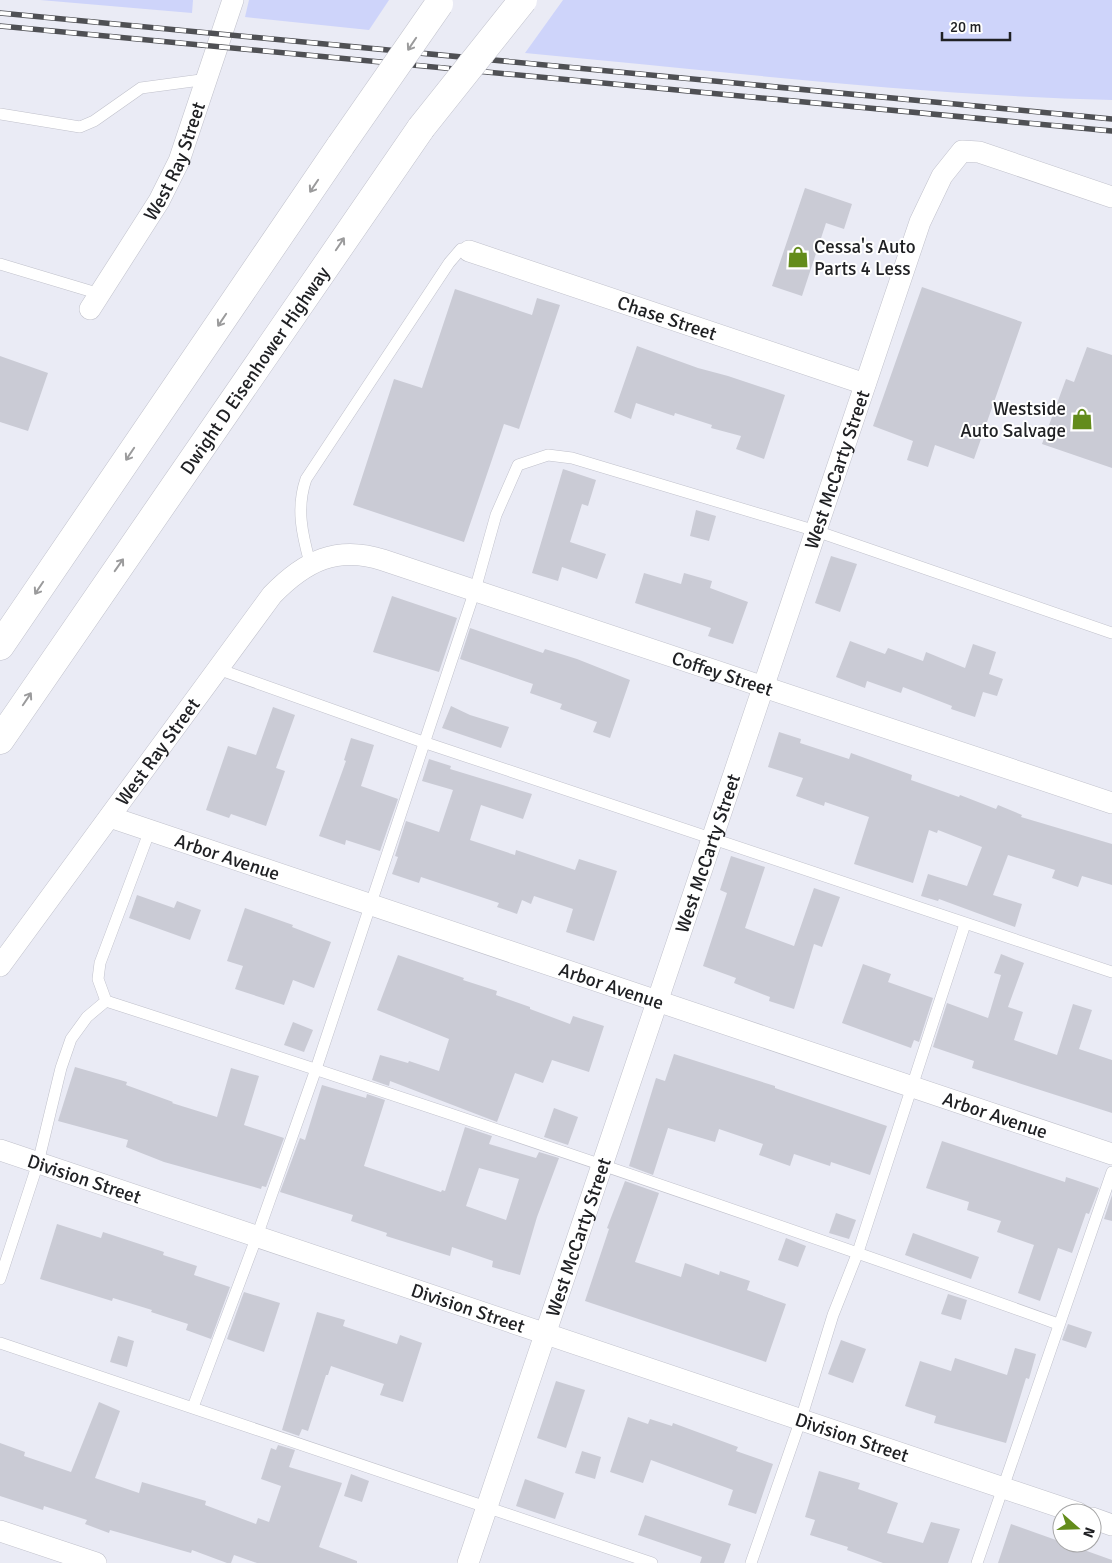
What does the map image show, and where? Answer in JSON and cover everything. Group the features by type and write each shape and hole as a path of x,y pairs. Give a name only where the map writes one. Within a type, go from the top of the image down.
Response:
{"highway":[{"path":"0,646 442,0"},
{"name":"Dwight D Eisenhower Highway","path":"0,740 401,154 509,0"},
{"path":"421,128 523,0"}],"street":[{"name":"West Ray Street","path":"95,302 169,181 189,134 233,0"},
{"name":"West McCarty Street","path":"468,1563 920,222 942,176 962,151 980,152 1112,197"},
{"name":"Chase Street","path":"469,250 865,384"},
{"name":"Coffey Street","path":"332,556 368,555 1112,803"},
{"name":"West Ray Street","path":"0,966 272,595 284,582 310,563 332,556"},
{"name":"Arbor Avenue","path":"110,817 1112,1154"},
{"name":"Division Street","path":"0,1150 1052,1504"},
{"path":"0,1531 96,1563"}],"lane":[{"path":"0,114 80,127 94,120 141,88 208,79"},
{"path":"310,563 301,529 300,510 301,492 306,479 448,263 456,252 461,249 469,250"},
{"path":"0,264 95,302"},
{"path":"193,1407 257,1236 316,1069 369,904 475,590 496,515 518,465 548,454 572,458 816,531 1112,634"},
{"path":"218,669 423,742 1112,972"},
{"path":"106,1001 98,979 100,963 150,830"},
{"path":"751,1563 801,1419 833,1315 858,1252 965,924"},
{"path":"106,1001 316,1069 858,1252 1058,1324"},
{"path":"0,1279 38,1163 61,1068 71,1039 88,1017 106,1001"},
{"path":"977,1563 1112,1172"},
{"path":"0,1343 652,1563"}],"shaded area":[{"path":"40,0 193,0 192,13"},
{"path":"249,0 389,0 369,30 245,17"},
{"path":"563,0 1112,0 1112,100 892,88 525,53"}],"building":[{"name":"Cessa's Auto Parts 4 Less","path":"805,188 852,204 844,229 826,223 802,296 772,286"},
{"path":"922,287 1022,322 974,459 935,445 928,467 907,460 913,441 873,426"},
{"path":"455,289 532,315 537,298 560,305 519,429 504,424 464,542 353,505 394,379 422,388"},
{"path":"637,346 698,368 785,395 764,459 736,449 741,436 711,428 712,425 675,413 674,416 636,403 631,419 614,412"},
{"name":"Westside Auto Salvage","path":"1087,347 1112,355 1112,468 1042,444 1066,379 1074,382"},
{"path":"0,356 48,373 28,431 0,422"},
{"path":"563,469 596,480 588,506 582,504 570,542 606,554 597,579 562,567 558,581 532,573"},
{"path":"696,510 716,516 709,541 690,536"},
{"path":"831,556 857,564 840,612 815,603"},
{"path":"644,573 681,584 684,573 712,581 710,588 748,602 733,644 708,636 711,628 635,603"},
{"path":"392,596 457,618 439,672 373,652"},
{"path":"470,628 543,653 545,649 577,659 630,680 610,738 593,732 597,722 560,709 562,704 530,693 533,684 460,659"},
{"path":"850,641 885,654 888,648 923,661 926,652 965,668 973,644 996,652 989,674 1003,679 997,696 983,692 975,717 951,709 952,706 903,687 901,693 867,681 865,688 836,677"},
{"path":"451,706 470,715 509,727 501,748 442,728"},
{"path":"273,707 295,715 276,768 285,771 266,826 231,814 229,818 206,810 228,746 256,755"},
{"path":"779,732 801,739 800,743 849,759 851,753 912,775 911,780 959,797 960,795 996,809 998,805 1022,815 1021,817 1112,844 1112,885 1082,876 1078,887 1052,878 1055,870 1008,855 993,895 1022,904 1015,927 939,899 938,901 921,896 928,874 967,886 982,847 938,830 937,833 929,830 913,883 854,864 869,817 825,802 824,806 796,796 803,778 768,767"},
{"path":"351,738 374,745 361,786 398,799 380,851 346,840 345,845 319,836 346,761 344,760"},
{"path":"429,759 451,766 450,769 532,794 523,819 481,805 470,840 515,855 516,850 575,870 579,859 617,871 594,941 566,932 573,909 534,896 531,904 522,900 517,914 497,907 499,903 421,877 419,883 392,874 398,857 395,856 406,821 439,832 453,790 422,781"},
{"path":"731,856 765,867 745,928 794,946 814,888 840,897 822,947 814,944 794,1009 769,1001 770,997 734,983 736,978 703,966 727,893 720,890"},
{"path":"137,895 174,908 177,901 201,910 190,940 129,918"},
{"path":"245,908 293,925 292,927 331,942 314,988 293,980 284,1005 235,989 243,966 227,961"},
{"path":"1001,954 1024,963 1008,1007 1023,1012 1014,1040 1057,1055 1073,1004 1092,1010 1079,1049 1112,1060 1112,1113 972,1068 974,1061 933,1047 947,1003 988,1018 1001,975 994,973"},
{"path":"398,955 497,991 496,995 570,1024 573,1016 604,1026 589,1072 552,1060 543,1083 515,1073 497,1122 390,1081 389,1086 372,1080 380,1055 408,1063 409,1061 439,1071 449,1039 377,1010"},
{"path":"863,964 891,974 888,982 933,998 919,1042 914,1040 911,1048 842,1023"},
{"path":"293,1022 313,1030 304,1052 284,1045"},
{"path":"674,1054 775,1086 775,1088 887,1126 870,1175 831,1162 830,1166 794,1154 790,1166 759,1155 763,1144 719,1129 715,1142 668,1128 653,1175 629,1166 656,1078 665,1081"},
{"path":"75,1067 127,1082 126,1085 172,1103 217,1117 231,1068 259,1076 244,1125 284,1138 266,1187 262,1186 261,1189 164,1162 126,1147 128,1140 58,1121"},
{"path":"322,1085 366,1098 367,1094 385,1100 364,1166 441,1192 442,1190 445,1191 465,1127 492,1136 489,1144 536,1158 539,1152 559,1158 537,1217 520,1275 492,1267 493,1261 452,1247 450,1256 386,1236 387,1233 351,1221 353,1215 280,1192 300,1138 305,1140","holes":["479,1168 519,1179 506,1220 466,1206"]},
{"path":"554,1108 578,1117 568,1145 544,1137"},
{"path":"942,1141 1065,1182 1066,1177 1099,1188 1089,1214 1086,1213 1072,1253 1058,1248 1040,1301 1018,1293 1034,1245 997,1232 1001,1221 967,1210 969,1202 926,1188"},
{"path":"625,1181 659,1193 635,1262 681,1277 685,1263 719,1275 720,1271 750,1281 747,1290 786,1304 766,1362 585,1301 609,1229 607,1228"},
{"path":"1112,1195 1112,1221 1104,1219"},
{"path":"836,1213 856,1220 849,1239 829,1233"},
{"path":"57,1224 101,1238 103,1232 164,1252 163,1255 197,1266 194,1275 230,1287 211,1339 186,1330 188,1324 151,1312 152,1310 113,1298 112,1301 40,1279"},
{"path":"913,1233 979,1257 971,1279 905,1255"},
{"path":"786,1238 806,1246 798,1267 778,1260"},
{"path":"244,1292 280,1303 264,1352 227,1339"},
{"path":"948,1294 967,1300 961,1320 941,1314"},
{"path":"317,1312 345,1320 343,1326 397,1344 400,1335 422,1343 403,1402 380,1395 384,1384 331,1366 328,1375 326,1375 308,1431 302,1429 299,1436 282,1430"},
{"path":"1068,1324 1092,1332 1086,1348 1062,1340"},
{"path":"118,1336 134,1341 127,1367 110,1362"},
{"path":"841,1340 866,1349 853,1383 828,1374"},
{"path":"1015,1348 1036,1354 1029,1379 1026,1378 1006,1443 934,1423 936,1416 905,1406 920,1361 951,1371 955,1358 1007,1375"},
{"path":"556,1381 585,1390 566,1448 537,1438"},
{"path":"99,1402 120,1411 95,1478 139,1493 142,1482 206,1501 205,1505 256,1524 258,1518 269,1522 281,1486 261,1479 271,1448 276,1450 278,1445 295,1450 289,1467 342,1483 319,1547 357,1561 357,1563 257,1563 234,1555 231,1563 227,1563 192,1550 191,1553 110,1530 109,1533 85,1524 87,1520 44,1506 43,1510 0,1496 0,1443 25,1452 24,1456 71,1472"},
{"path":"628,1417 648,1424 650,1419 672,1426 673,1423 738,1447 736,1451 773,1464 756,1514 728,1505 733,1490 651,1460 643,1483 610,1472"},
{"path":"582,1451 601,1457 595,1479 575,1473"},
{"path":"819,1471 860,1483 858,1489 898,1503 887,1533 923,1543 931,1522 960,1529 948,1563 883,1563 847,1550 848,1547 810,1535 815,1520 805,1517"},
{"path":"351,1474 369,1481 362,1502 344,1496"},
{"path":"525,1479 564,1493 555,1519 516,1506"},
{"path":"645,1515 731,1544 724,1563 700,1563 702,1557 638,1535"},
{"path":"1011,1524 1052,1539 1052,1553 1092,1553 1112,1560 1112,1563 998,1563"}],"railway":[{"path":"0,13 1112,119"},
{"path":"0,26 1112,131"}],"place":[{"name":"Cessa's Auto Parts 4 Less","path":"798,257"},
{"name":"Westside Auto Salvage","path":"1082,419"}]}
